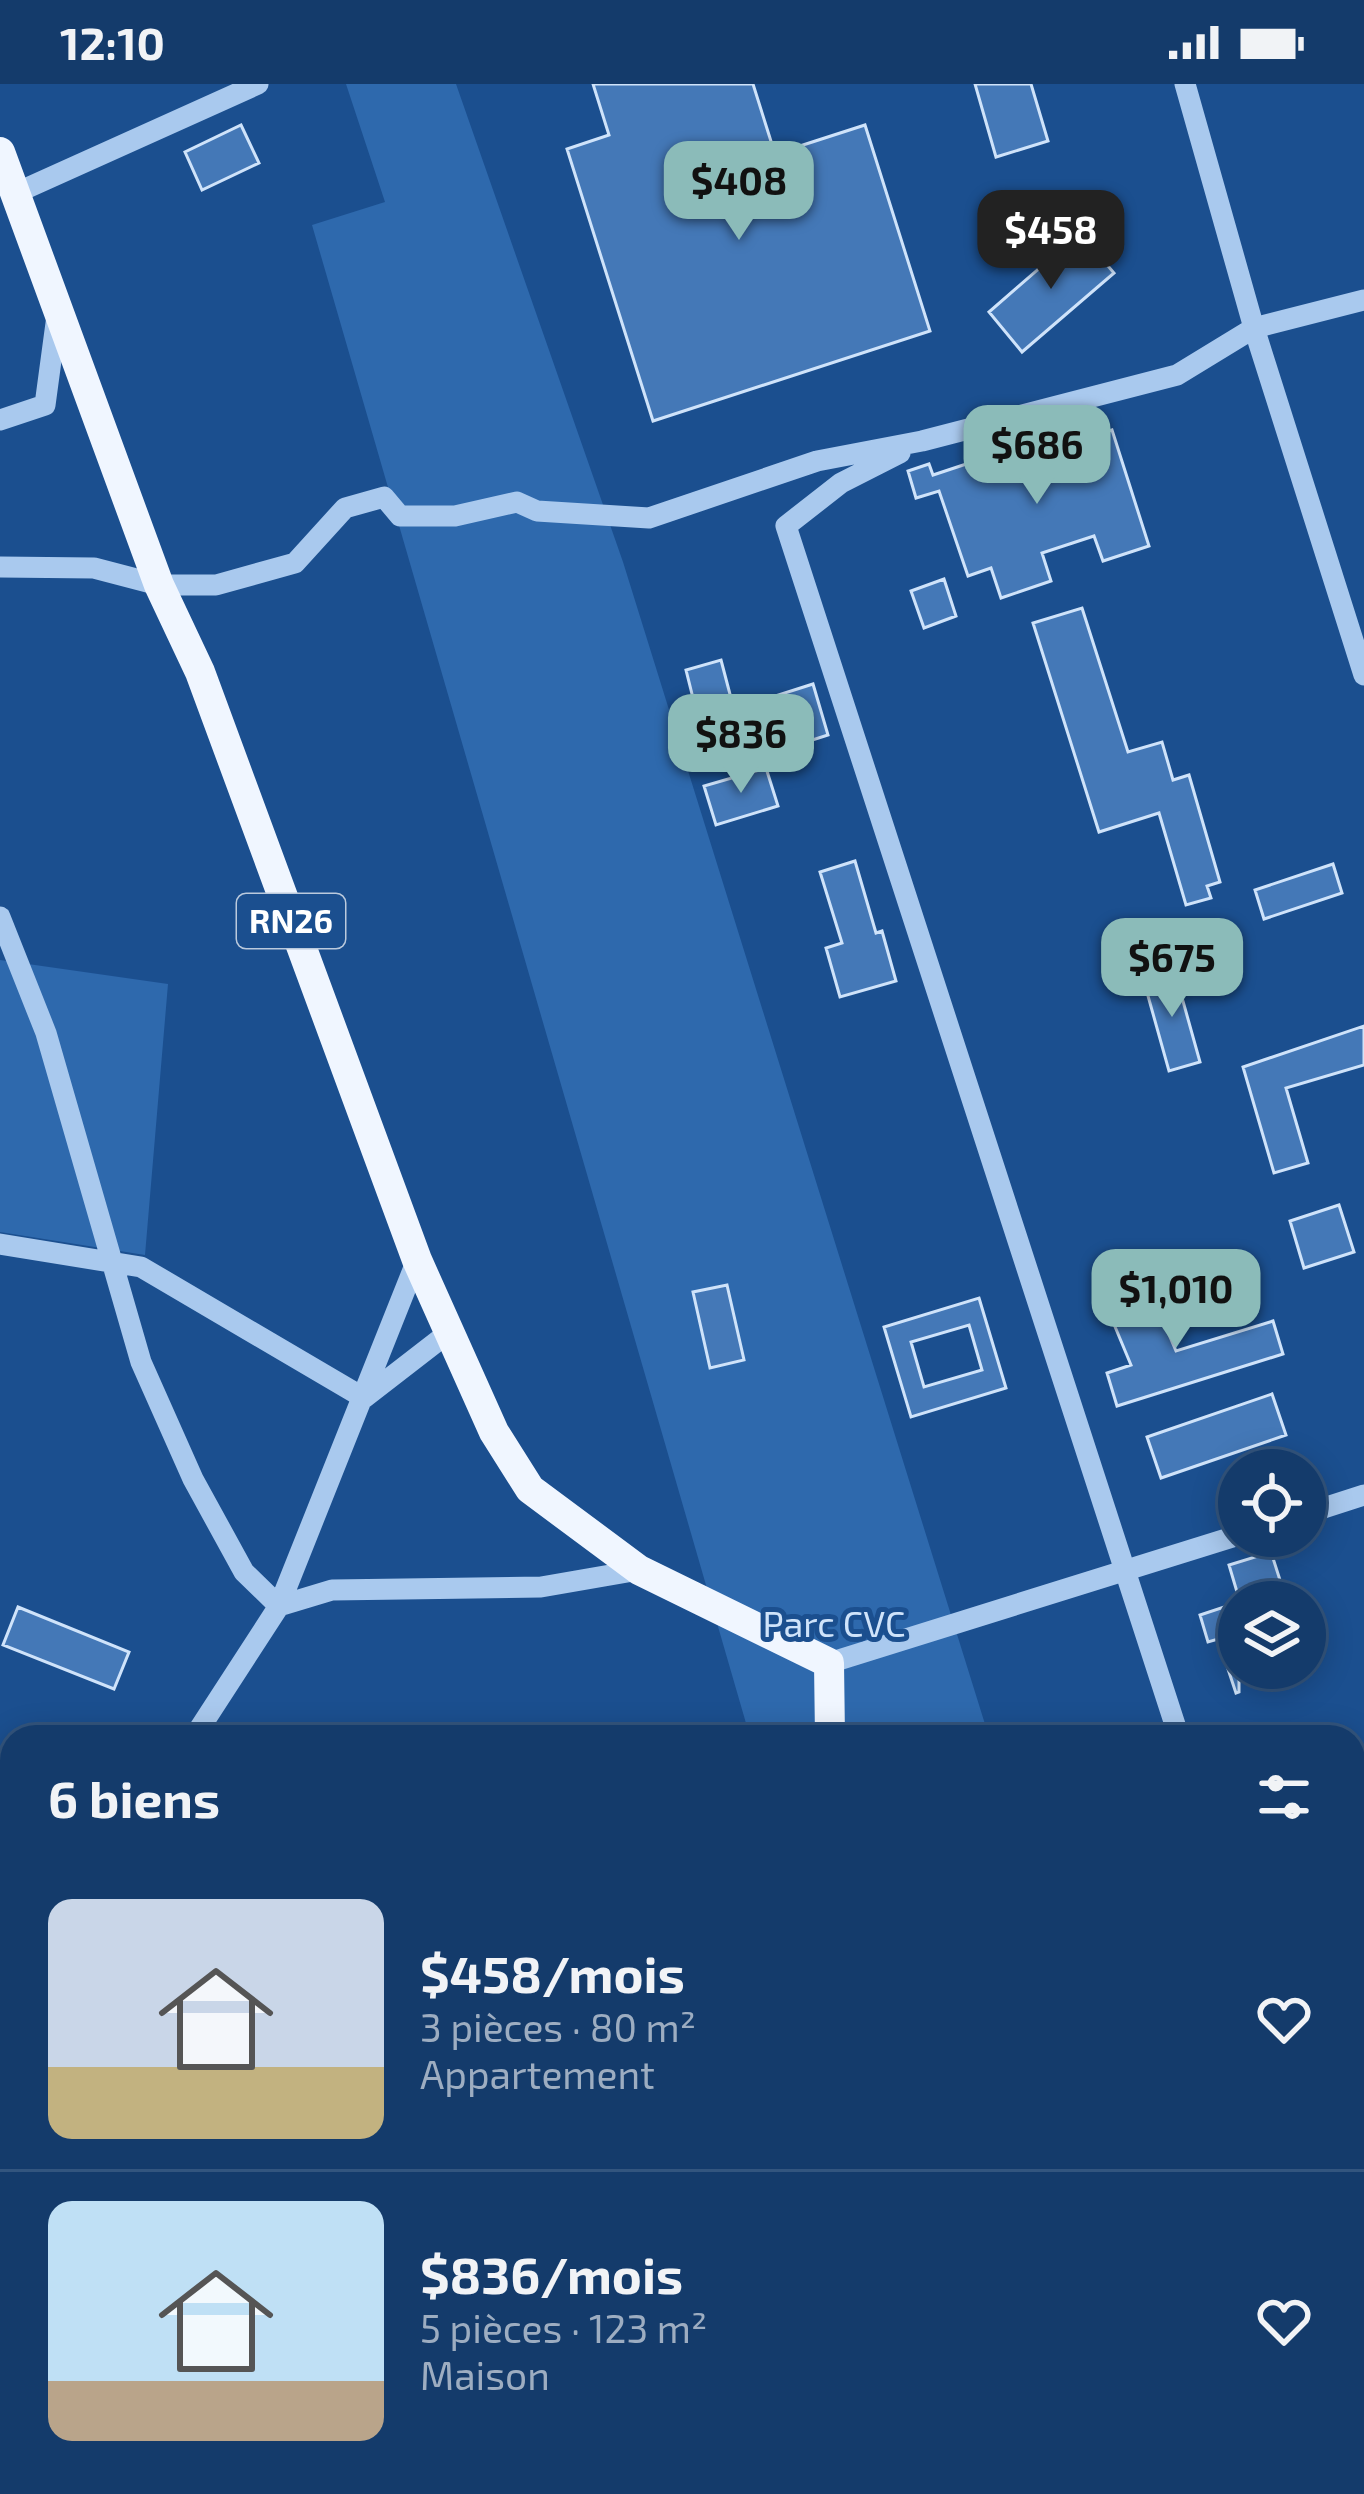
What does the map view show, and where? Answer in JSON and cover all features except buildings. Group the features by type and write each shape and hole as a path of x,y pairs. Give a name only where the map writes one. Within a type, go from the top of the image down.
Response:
{"main road":[{"name":"RN26","path":"0,152 159,585 200,673 417,1260 494,1432 530,1489 639,1570 829,1663"},
{"path":"829,1663 830,1725"}],"street":[{"path":"16,193 258,84"},
{"path":"1185,84 1254,328 1364,675"},
{"path":"0,567 94,568 159,585 216,585 295,563 345,508 384,497 400,516 455,516 517,502 537,511 649,518 817,461 922,441 1177,375 1254,328 1364,301"},
{"path":"0,420 46,405 58,304"},
{"path":"922,441 841,483 786,526 1175,1725"},
{"path":"0,917 46,1033 141,1362 193,1479 244,1572 279,1606"},
{"path":"0,1244 142,1267 364,1398"},
{"path":"202,1725 279,1606 417,1260"},
{"path":"364,1398 448,1334"},
{"path":"1326,1507 1364,1495"},
{"path":"829,1663 1218,1542"},
{"path":"279,1606 332,1591 541,1587 639,1570"}],"green space":[{"name":"Parc CVC","path":"346,84 456,84 623,562 985,1725 747,1725 312,225 385,202"},
{"path":"0,960 168,984 145,1255 0,1232"}]}
